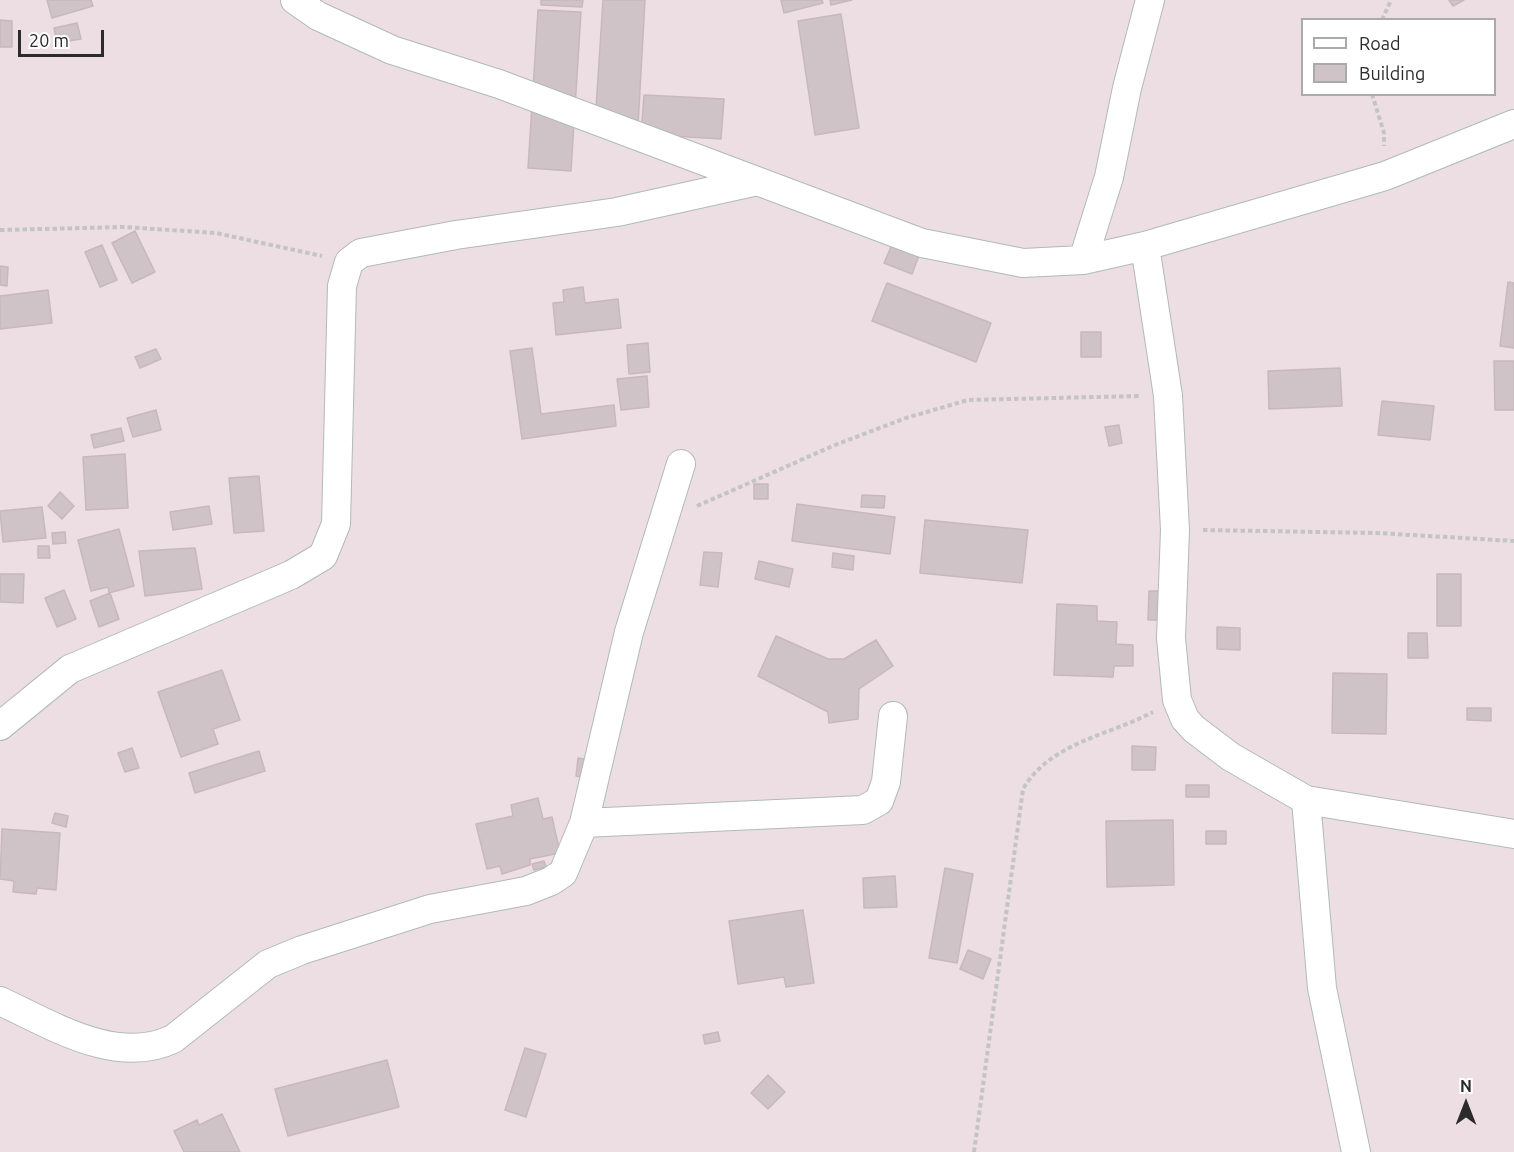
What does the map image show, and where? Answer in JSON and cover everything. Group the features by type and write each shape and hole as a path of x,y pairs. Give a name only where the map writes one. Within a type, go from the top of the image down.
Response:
{"street":[{"path":"295,0 318,16 392,50 499,84 753,182 922,243 1023,263 1083,260 1145,246 1385,176 1514,124"},
{"path":"1083,260 1109,177 1127,88 1150,0"},
{"path":"0,726 70,669 291,575 323,556 336,524 339,338 342,286 349,262 362,253 387,246 617,212 753,182"},
{"path":"1145,246 1168,396 1175,530 1171,638 1177,697 1185,719 1194,729 1232,757 1306,800 1514,834"},
{"path":"0,1001 88,1041 117,1047 158,1046 173,1039 268,964 303,950 430,909 526,891 551,881 562,873 584,824 629,632 681,464"},
{"path":"584,824 863,810 879,801 886,782 893,716"},
{"path":"1306,800 1322,988 1356,1152"}],"path":[{"path":"1383,18 1391,0"},
{"path":"1373,96 1384,134 1385,176"},
{"path":"0,230 124,226 216,233 349,262"},
{"path":"663,522 835,445 906,418 968,400 1168,396"},
{"path":"1175,530 1377,533 1514,541"},
{"path":"974,1152 1023,789 1033,772 1074,745 1143,718 1177,697"}],"building":[{"path":"47,0 91,0 93,6 52,18"},
{"path":"541,0 583,0 582,7 541,5"},
{"path":"603,0 645,0 638,126 595,124"},
{"path":"781,0 822,0 823,3 784,13"},
{"path":"830,0 852,0 831,5"},
{"path":"1449,0 1464,0 1453,6"},
{"path":"538,10 581,12 571,171 528,168"},
{"path":"841,14 859,128 815,135 798,21"},
{"path":"0,20 12,21 12,47 0,47"},
{"path":"77,23 81,39 57,43 54,28"},
{"path":"644,95 724,99 721,139 641,134"},
{"path":"135,231 155,272 132,283 112,243"},
{"path":"894,240 921,250 912,274 884,263"},
{"path":"102,245 117,280 100,287 85,252"},
{"path":"0,266 8,267 7,286 0,285"},
{"path":"1508,282 1514,283 1514,348 1500,346"},
{"path":"887,283 991,323 976,362 872,321"},
{"path":"583,287 585,303 618,299 621,328 556,335 553,303 564,302 563,290"},
{"path":"48,290 52,323 0,329 0,296"},
{"path":"1081,332 1101,332 1101,357 1081,357"},
{"path":"648,343 650,372 629,374 627,345"},
{"path":"532,348 541,414 614,405 616,426 522,439 510,351"},
{"path":"156,349 161,359 140,368 135,357"},
{"path":"1494,361 1514,361 1514,410 1495,410"},
{"path":"1340,368 1342,406 1269,409 1268,371"},
{"path":"647,376 649,407 621,410 617,379"},
{"path":"1382,401 1434,406 1430,440 1378,435"},
{"path":"156,410 161,430 133,437 127,418"},
{"path":"1119,425 1122,443 1109,446 1105,427"},
{"path":"121,428 124,441 94,448 91,435"},
{"path":"125,454 128,508 86,510 83,457"},
{"path":"259,476 264,531 234,533 229,478"},
{"path":"754,484 768,484 768,499 754,499"},
{"path":"60,492 74,506 62,519 48,506"},
{"path":"862,495 885,496 884,508 861,507"},
{"path":"797,504 895,517 890,554 792,541"},
{"path":"209,506 212,524 173,530 170,512"},
{"path":"42,507 46,538 3,542 0,511"},
{"path":"925,520 1028,530 1022,583 920,573"},
{"path":"119,529 134,586 109,593 108,587 91,591 78,540"},
{"path":"65,532 66,543 53,544 52,533"},
{"path":"38,546 49,546 50,558 38,558"},
{"path":"195,548 202,589 145,596 139,551"},
{"path":"704,552 722,553 718,587 700,585"},
{"path":"833,553 854,556 853,570 832,567"},
{"path":"759,561 793,569 789,587 755,579"},
{"path":"0,574 24,574 23,603 0,602"},
{"path":"1437,574 1461,574 1461,626 1437,626"},
{"path":"64,590 76,619 57,627 45,598"},
{"path":"1149,591 1169,591 1168,620 1148,620"},
{"path":"110,593 119,619 99,627 90,601"},
{"path":"1057,604 1097,606 1097,621 1117,622 1116,644 1133,645 1133,666 1114,666 1113,677 1054,675"},
{"path":"1217,627 1240,628 1240,650 1217,649"},
{"path":"1408,633 1427,633 1428,658 1408,658"},
{"path":"776,636 828,659 844,659 876,640 893,666 859,689 858,719 829,723 828,712 758,676"},
{"path":"222,670 240,720 213,729 218,744 181,757 158,692"},
{"path":"1333,673 1387,674 1386,734 1332,733"},
{"path":"1467,708 1491,708 1491,721 1467,720"},
{"path":"1132,746 1156,747 1155,770 1132,770"},
{"path":"132,748 139,768 125,772 118,753"},
{"path":"259,751 265,771 195,793 189,773"},
{"path":"578,758 597,761 595,779 576,776"},
{"path":"1186,785 1209,785 1209,797 1186,797"},
{"path":"538,798 543,819 552,817 560,853 530,859 530,865 502,874 500,866 487,869 476,824 513,816 511,805"},
{"path":"55,813 68,816 66,827 52,823"},
{"path":"1173,820 1174,885 1107,887 1106,821"},
{"path":"2,829 60,833 56,890 37,888 36,894 13,892 14,881 0,879"},
{"path":"1206,831 1226,831 1226,844 1206,844"},
{"path":"544,861 546,867 534,870 532,864"},
{"path":"945,868 973,874 957,963 929,958"},
{"path":"895,876 897,907 864,908 863,878"},
{"path":"803,910 814,983 786,987 784,977 738,984 729,921"},
{"path":"968,950 991,959 983,979 960,969"},
{"path":"718,1032 720,1041 705,1044 703,1035"},
{"path":"525,1048 546,1054 526,1117 505,1110"},
{"path":"387,1060 399,1107 288,1136 275,1089"},
{"path":"768,1075 785,1092 768,1109 751,1093"},
{"path":"222,1114 240,1152 184,1152 174,1131 197,1120 199,1125"}]}
